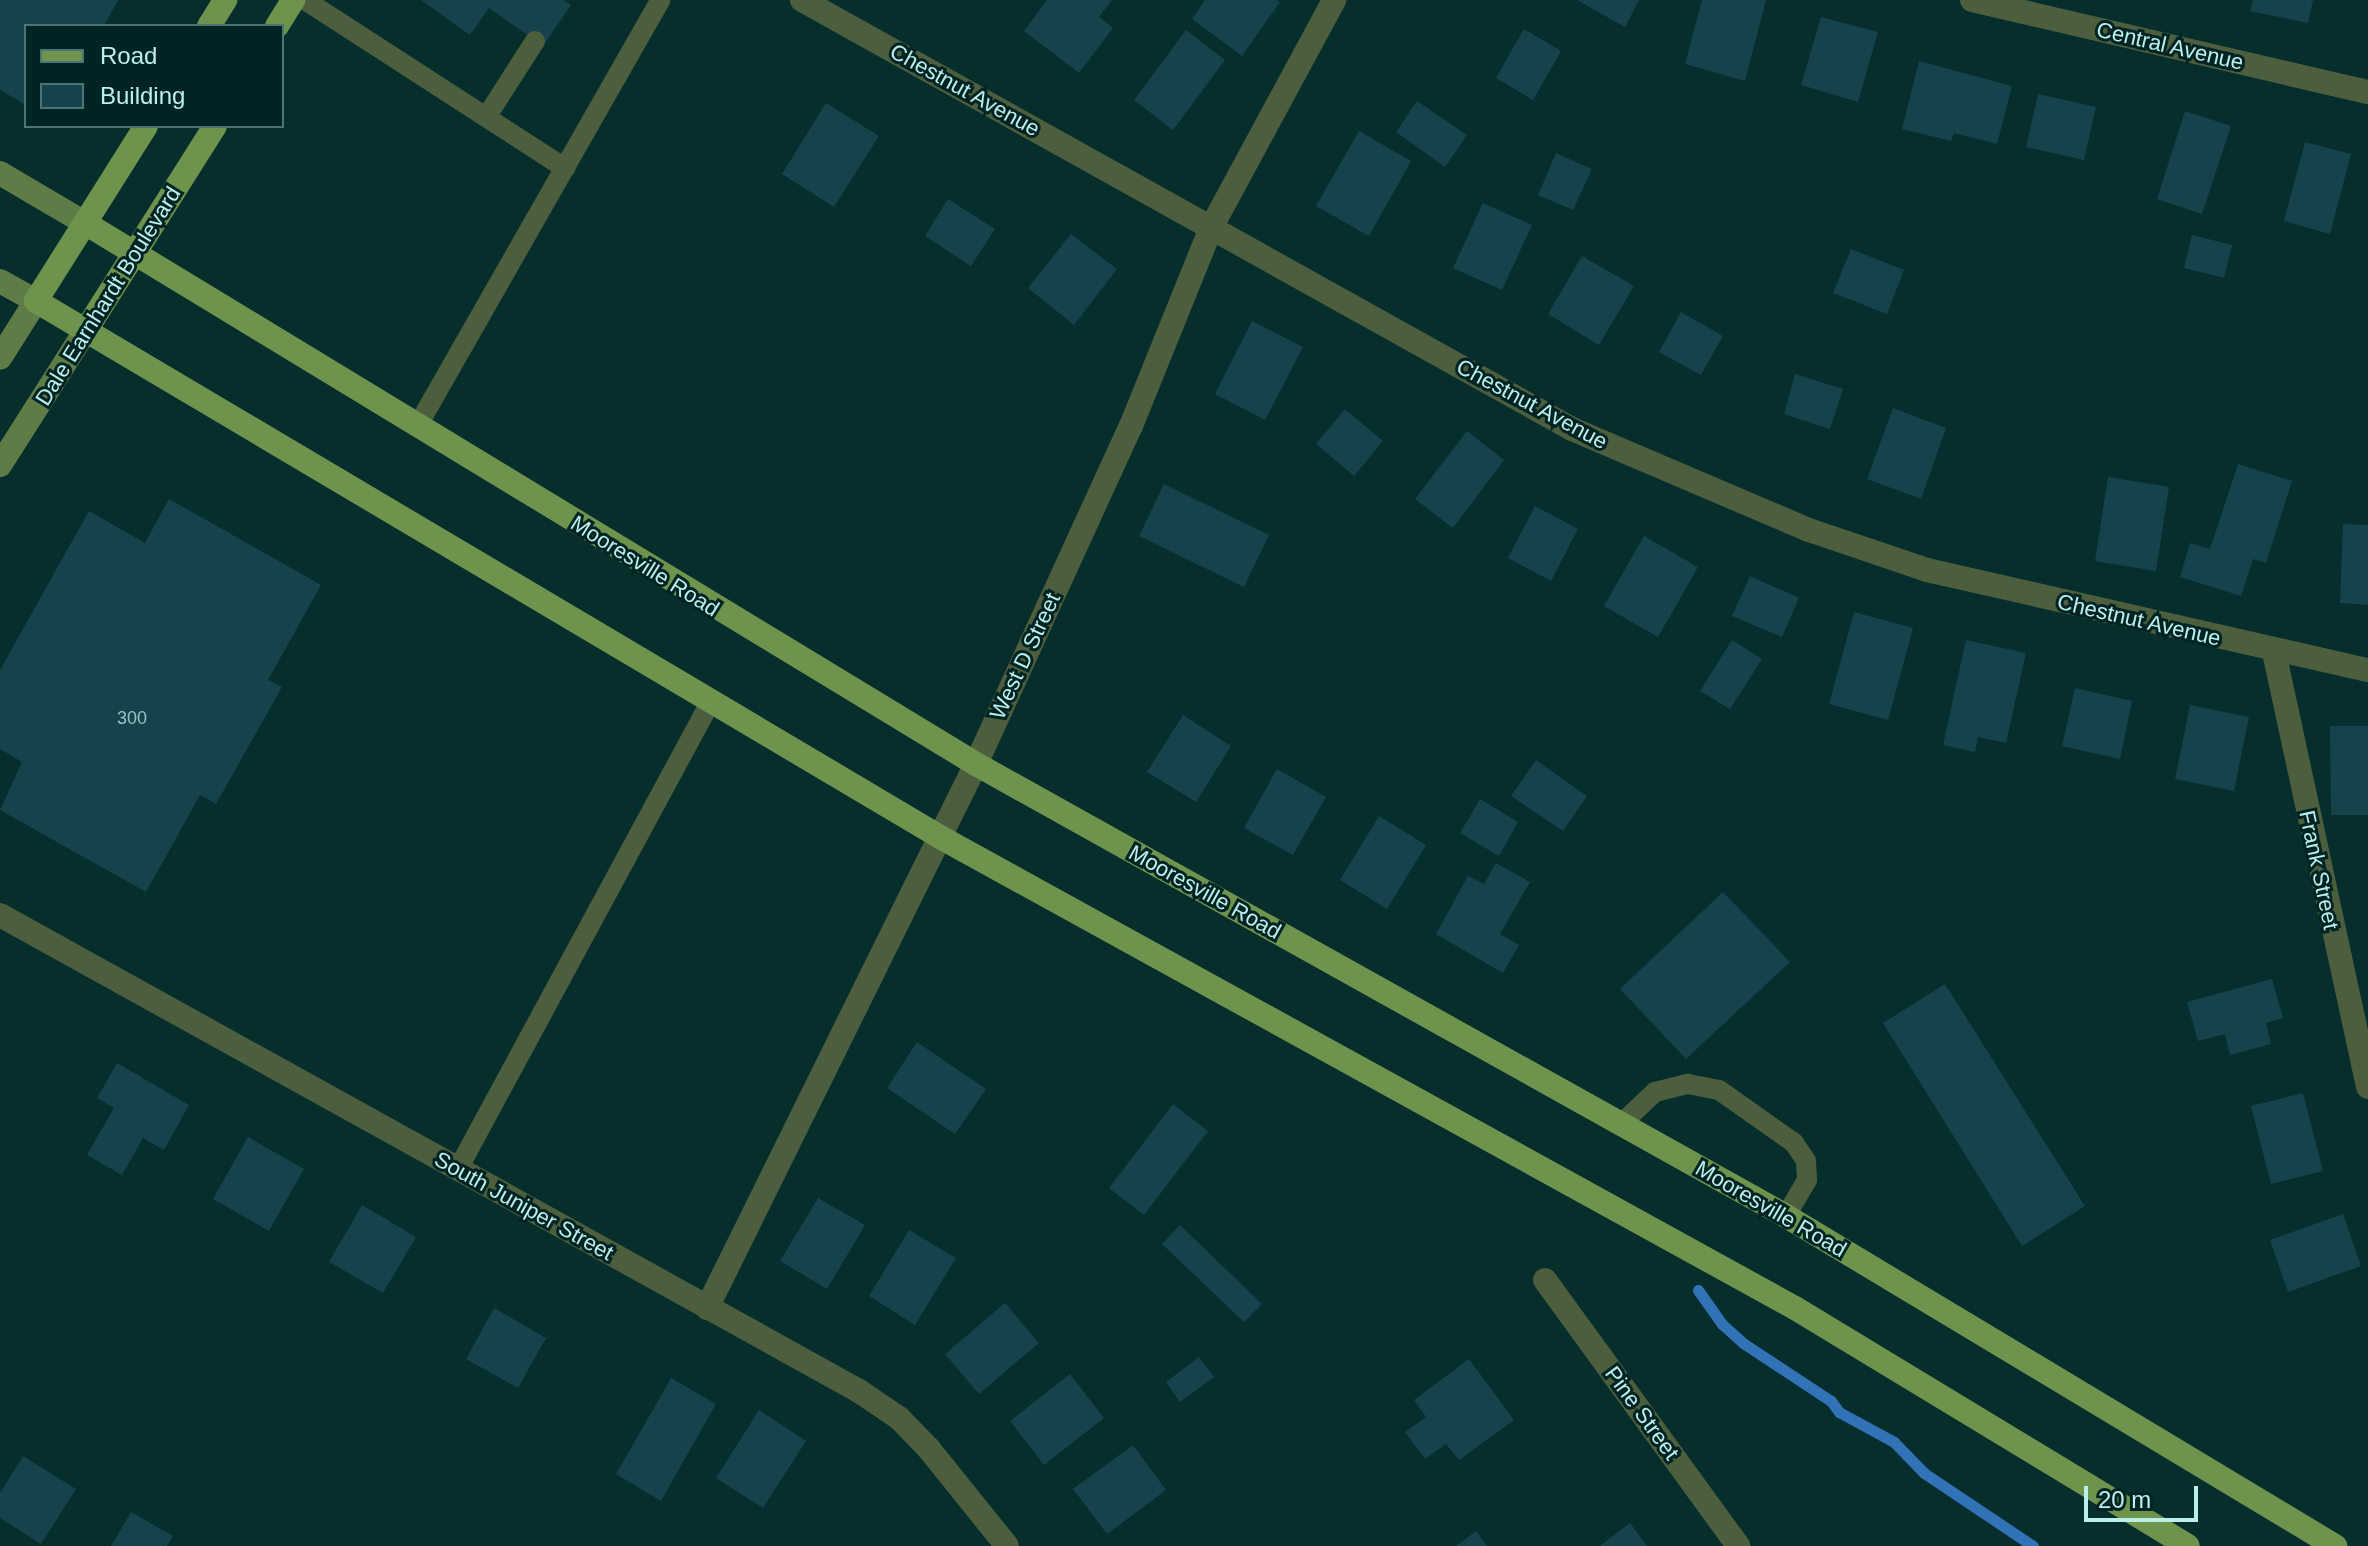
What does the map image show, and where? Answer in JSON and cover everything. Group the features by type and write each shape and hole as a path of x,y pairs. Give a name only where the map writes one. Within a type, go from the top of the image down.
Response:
{"main road":[{"path":"210,24 225,0"},
{"path":"278,24 293,0"},
{"path":"0,358 145,128"},
{"name":"Dale Earnhardt Boulevard","path":"0,465 214,128"},
{"path":"0,173 85,223"},
{"name":"Mooresville Road","path":"85,223 976,764 1786,1216 2335,1546"},
{"path":"0,281 940,837 1795,1308 2188,1546"}],"street":[{"name":"Chestnut Avenue","path":"802,0 1572,429 1809,530 1927,570 2274,652 2368,670"},
{"name":"West D Street","path":"707,1308 976,764 1131,426 1212,226 1334,0"},
{"name":"Central Avenue","path":"1972,0 2368,92"},
{"name":"Frank Street","path":"2274,652 2368,1087"},
{"name":"South Juniper Street","path":"0,915 899,1418 1007,1546"},
{"name":"Pine Street","path":"1545,1280 1738,1546"}],"lane":[{"path":"305,0 565,168"},
{"path":"418,425 660,0"},
{"path":"487,116 535,41"},
{"path":"458,1169 711,701"},
{"path":"1621,1124 1655,1092 1688,1084 1719,1090 1794,1143 1806,1161 1807,1180 1786,1216"}],"building":[{"path":"0,0 118,0 105,24 24,24 24,104 0,90"},
{"path":"421,0 563,0 571,5 543,46 489,8 470,35"},
{"path":"1047,0 1112,0 1099,17 1113,28 1079,73 1024,31"},
{"path":"1205,0 1280,2 1242,56 1192,19"},
{"path":"1577,0 1639,0 1625,27"},
{"path":"1702,0 1766,0 1745,81 1685,64"},
{"path":"2253,0 2313,0 2308,23 2250,11"},
{"path":"1821,17 1878,32 1858,102 1801,85"},
{"path":"1524,29 1561,51 1533,100 1496,78"},
{"path":"1186,30 1225,60 1173,130 1134,100"},
{"path":"1919,61 2012,86 1997,144 1954,133 1951,141 1902,129"},
{"path":"2038,94 2096,107 2084,160 2026,147"},
{"path":"1417,101 1467,135 1445,167 1396,132"},
{"path":"826,103 879,136 834,207 782,174"},
{"path":"2185,111 2231,126 2202,214 2157,199"},
{"path":"1359,131 1411,161 1369,236 1316,206"},
{"path":"2305,142 2351,154 2330,234 2284,221"},
{"path":"1556,153 1592,169 1573,210 1538,195"},
{"path":"948,199 995,229 971,266 925,236"},
{"path":"1483,203 1532,225 1502,290 1453,268"},
{"path":"1071,234 1117,269 1074,325 1028,288"},
{"path":"2192,235 2232,245 2224,278 2184,268"},
{"path":"1851,249 1904,270 1887,314 1833,293"},
{"path":"1582,256 1634,286 1599,345 1548,314"},
{"path":"1681,312 1723,336 1701,375 1659,352"},
{"path":"1252,321 1303,347 1265,420 1215,394"},
{"path":"1795,374 1843,389 1830,429 1784,414"},
{"path":"1893,408 1946,428 1921,499 1867,479"},
{"path":"1345,409 1383,441 1354,476 1316,444"},
{"path":"1467,431 1504,460 1453,528 1415,499"},
{"path":"2238,464 2292,481 2266,563 2253,559 2241,596 2180,577 2190,543 2210,549"},
{"path":"2108,477 2169,487 2156,571 2095,561"},
{"path":"1164,484 1269,535 1244,587 1139,536"},
{"path":"169,499 321,585 268,680 282,687 216,804 200,795 146,892 0,810 22,762 0,749 0,670 89,511 145,543"},
{"path":"1535,506 1578,529 1551,581 1508,558"},
{"path":"2343,524 2368,525 2368,605 2340,603"},
{"path":"1644,536 1698,567 1658,637 1604,606"},
{"path":"1750,576 1799,598 1782,637 1732,616"},
{"path":"1854,612 1913,628 1888,720 1829,704"},
{"path":"1732,640 1762,659 1730,709 1700,691"},
{"path":"1966,640 2026,653 2006,743 1978,737 1975,752 1943,745"},
{"path":"2075,688 2132,701 2120,759 2062,746"},
{"path":"2190,705 2249,717 2234,791 2175,779"},
{"path":"1183,715 1231,746 1196,802 1147,772"},
{"path":"2330,726 2368,726 2368,815 2331,815"},
{"path":"1536,760 1587,796 1563,831 1511,796"},
{"path":"1277,769 1326,797 1293,855 1244,828"},
{"path":"1480,799 1518,822 1499,856 1460,833"},
{"path":"1379,816 1426,845 1387,909 1340,880"},
{"path":"1496,863 1530,882 1500,934 1519,945 1503,973 1436,934 1468,876 1484,884"},
{"path":"1723,892 1790,962 1686,1059 1620,989"},
{"path":"2272,979 2283,1018 2266,1023 2271,1044 2230,1055 2225,1034 2198,1041 2187,1002"},
{"path":"1945,984 2085,1206 2022,1246 1883,1023"},
{"path":"917,1042 986,1089 955,1134 887,1088"},
{"path":"117,1063 189,1105 164,1150 143,1138 122,1175 87,1155 114,1108 97,1098"},
{"path":"2303,1093 2323,1171 2271,1184 2251,1106"},
{"path":"1173,1104 1208,1131 1144,1215 1109,1188"},
{"path":"248,1137 304,1169 269,1231 213,1199"},
{"path":"818,1198 865,1225 827,1289 780,1261"},
{"path":"362,1205 416,1237 383,1293 329,1262"},
{"path":"2343,1214 2361,1266 2288,1292 2270,1240"},
{"path":"1180,1225 1262,1304 1244,1322 1162,1244"},
{"path":"909,1230 956,1258 915,1325 869,1296"},
{"path":"1005,1303 1039,1343 979,1394 945,1354"},
{"path":"494,1308 546,1338 518,1388 466,1359"},
{"path":"1199,1357 1214,1377 1180,1402 1166,1382"},
{"path":"1469,1359 1514,1420 1459,1460 1446,1444 1425,1459 1405,1432 1426,1417 1414,1400"},
{"path":"1070,1374 1104,1418 1044,1465 1010,1421"},
{"path":"671,1378 716,1404 661,1501 616,1474"},
{"path":"759,1410 806,1441 763,1508 716,1478"},
{"path":"1133,1445 1166,1490 1107,1534 1073,1489"},
{"path":"23,1456 76,1489 41,1544 0,1518 0,1493"},
{"path":"131,1512 173,1536 167,1546 111,1546"},
{"path":"1630,1523 1647,1546 1600,1546"},
{"path":"1476,1531 1487,1546 1456,1546"}],"waterway":[{"path":"1698,1290 1722,1324 1743,1343 1831,1401 1839,1412 1894,1442 1924,1473 2033,1546"}]}
